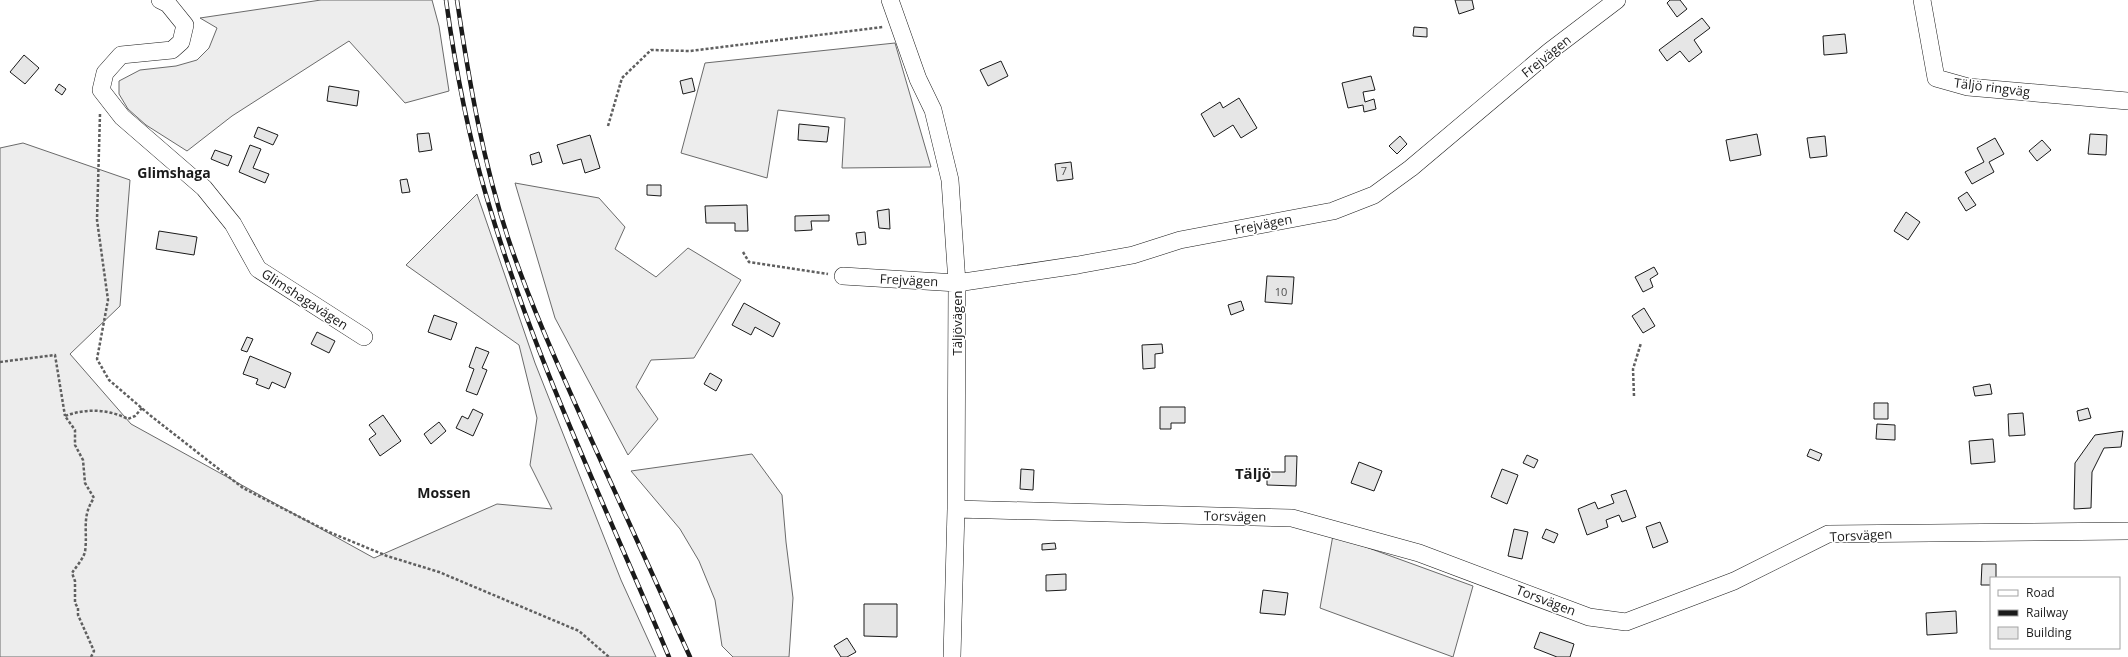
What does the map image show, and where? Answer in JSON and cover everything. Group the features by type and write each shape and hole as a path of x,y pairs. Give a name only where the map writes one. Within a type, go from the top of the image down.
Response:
{"street":[{"path":"101,90 105,74 121,55 172,50 181,42 185,25 168,4 160,0"},
{"name":"Täljövägen","path":"890,0 918,79 933,110 950,180 957,283 956,509 952,657"},
{"name":"Frejvägen","path":"843,276 957,283 1078,265 1133,255 1180,240 1333,210 1374,195 1411,168 1550,51 1617,0"},
{"name":"Täljö ringväg","path":"1922,0 1936,78 1968,86 2128,101"},
{"name":"Glimshagavägen","path":"101,90 122,117 204,188 233,224 258,269 364,337"},
{"name":"Torsvägen","path":"956,509 1292,518 1419,553 1589,617 1626,622 1734,581 1828,534 2128,531"}],"path":[{"path":"608,126 622,78 651,50 690,51 843,33 898,24"},
{"path":"101,90 97,220 108,300 97,359 109,380 243,488 329,532 387,556 439,572 579,631 609,657"},
{"path":"743,252 749,262 843,276"},
{"path":"1634,396 1633,369 1641,344"},
{"path":"0,362 55,355 66,416 75,430 75,445 83,460 85,484 94,498 86,514 84,553 72,573 76,590 75,603 78,608 78,614 94,651 92,657"},
{"path":"66,416 77,411 95,410 116,413 128,419 135,416 142,408"}],"shaded area":[{"path":"321,0 432,0 439,26 449,91 405,103 349,41 232,116 187,151 146,125 128,109 119,94 119,81 140,70 176,66 197,60 209,48 217,28 200,18"},
{"path":"895,43 931,167 842,168 845,118 778,110 767,178 681,153 705,63"},
{"path":"23,143 130,180 120,306 70,354 131,424 374,558 497,504 552,509 530,465 537,418 519,345 406,265 477,194 535,363 621,580 656,657 0,657 0,148"},
{"path":"515,183 599,198 625,227 615,249 656,277 688,248 741,280 694,358 651,360 636,387 658,419 628,455 555,318"},
{"path":"752,454 782,495 793,598 789,657 733,657 722,646 715,600 699,561 680,529 631,471"},
{"path":"1333,535 1473,586 1453,657 1320,608"}],"building":[{"path":"1455,0 1472,0 1474,9 1459,14"},
{"path":"1670,0 1680,0 1687,9 1677,17 1667,3"},
{"path":"1702,18 1710,28 1694,40 1702,52 1689,62 1680,51 1667,61 1659,50"},
{"path":"1414,27 1427,28 1427,37 1413,36"},
{"path":"1845,34 1847,53 1824,55 1823,36"},
{"path":"24,55 39,68 25,84 10,72"},
{"path":"1001,61 1008,76 988,86 980,70"},
{"path":"1371,76 1375,90 1363,92 1365,102 1374,99 1376,109 1364,112 1363,105 1348,108 1342,83"},
{"path":"692,78 695,91 683,94 680,81"},
{"path":"59,84 66,89 62,95 55,90"},
{"path":"329,86 359,91 357,106 327,101"},
{"path":"1239,98 1257,128 1241,138 1233,125 1214,137 1201,114 1220,102 1223,108"},
{"path":"799,124 829,127 827,142 798,140"},
{"path":"258,127 278,135 273,145 254,137"},
{"path":"429,133 432,150 419,152 417,134"},
{"path":"1757,134 1761,155 1730,161 1726,140"},
{"path":"2090,134 2107,135 2106,155 2088,154"},
{"path":"590,135 600,168 585,173 581,159 563,164 557,145"},
{"path":"1400,136 1407,144 1397,154 1389,146"},
{"path":"1825,136 1827,156 1810,158 1807,138"},
{"path":"1995,138 2004,154 1989,162 1994,172 1972,184 1965,172 1984,162 1977,148"},
{"path":"2042,140 2051,150 2037,161 2029,151"},
{"path":"250,145 261,149 253,168 269,174 265,183 239,172"},
{"path":"215,150 232,156 228,166 211,159"},
{"path":"539,152 542,162 532,165 530,155"},
{"path":"1071,162 1073,179 1057,181 1055,164"},
{"path":"407,179 410,192 402,193 400,180"},
{"path":"647,185 661,185 661,196 647,195"},
{"path":"1967,192 1976,205 1966,211 1958,198"},
{"path":"747,205 748,231 735,231 735,223 706,223 705,206"},
{"path":"889,209 890,229 879,228 877,211"},
{"path":"1906,212 1920,222 1908,240 1894,231"},
{"path":"829,215 829,221 811,221 812,230 795,231 795,216"},
{"path":"159,231 197,237 194,255 156,249"},
{"path":"865,232 866,244 858,245 856,233"},
{"path":"1654,267 1658,274 1650,279 1653,287 1643,292 1635,277"},
{"path":"1267,276 1294,277 1292,304 1265,302"},
{"path":"1241,301 1244,310 1231,315 1228,305"},
{"path":"744,303 780,323 773,337 755,327 751,335 732,325"},
{"path":"1644,308 1655,326 1643,333 1632,316"},
{"path":"434,315 457,323 451,340 428,332"},
{"path":"317,332 335,341 329,353 311,344"},
{"path":"247,337 253,339 247,352 241,350"},
{"path":"1162,344 1163,353 1155,354 1155,368 1143,369 1142,345"},
{"path":"476,347 489,352 482,368 487,370 477,395 466,391 474,369 469,367"},
{"path":"250,356 291,373 285,388 272,382 269,389 256,384 258,379 243,374"},
{"path":"710,373 722,380 716,391 704,384"},
{"path":"1990,384 1992,394 1975,396 1973,387"},
{"path":"1874,403 1888,403 1888,419 1874,419"},
{"path":"1160,407 1185,407 1185,423 1171,423 1171,429 1160,429"},
{"path":"2088,408 2091,418 2079,421 2077,411"},
{"path":"473,409 483,414 473,436 456,428 462,416 468,419"},
{"path":"2023,413 2025,435 2009,436 2008,414"},
{"path":"383,415 401,441 380,456 369,439 376,434 369,425"},
{"path":"439,422 446,431 431,444 424,434"},
{"path":"1877,424 1895,425 1895,440 1876,439"},
{"path":"2123,431 2121,447 2104,448 2092,472 2091,508 2074,509 2075,463 2095,435"},
{"path":"1993,439 1995,462 1971,464 1969,441"},
{"path":"1810,449 1822,454 1819,461 1807,456"},
{"path":"1527,455 1538,460 1534,468 1523,463"},
{"path":"1285,456 1297,456 1296,486 1267,485 1267,472 1285,472"},
{"path":"1359,462 1382,471 1374,491 1351,483"},
{"path":"1021,469 1034,470 1033,490 1020,489"},
{"path":"1502,469 1518,475 1507,504 1491,497"},
{"path":"1626,490 1636,517 1622,522 1619,515 1606,520 1608,527 1587,535 1578,509 1595,502 1598,509 1614,503 1611,495"},
{"path":"1660,522 1668,542 1653,548 1646,527"},
{"path":"1514,529 1528,532 1522,559 1508,556"},
{"path":"1546,529 1558,534 1554,543 1542,538"},
{"path":"1055,543 1056,549 1042,550 1042,544"},
{"path":"1982,564 1996,564 1996,577 1990,577 1990,585 1981,585"},
{"path":"1066,574 1066,590 1046,591 1046,575"},
{"path":"1263,590 1288,593 1285,615 1260,613"},
{"path":"864,604 897,604 897,637 864,636"},
{"path":"1956,611 1957,633 1927,635 1926,613"},
{"path":"1540,632 1574,644 1570,657 1557,657 1534,648"},
{"path":"847,638 856,652 847,657 841,657 834,646"}],"railway":[{"path":"446,0 453,49 467,123 479,171 504,254 547,371 669,657"},
{"path":"457,0 484,152 509,241 537,316 558,366 690,657"}],"district":[{"name":"Glimshaga","path":"174,173"},
{"name":"Täljö","path":"1253,474"},
{"name":"Mossen","path":"444,493"}]}
